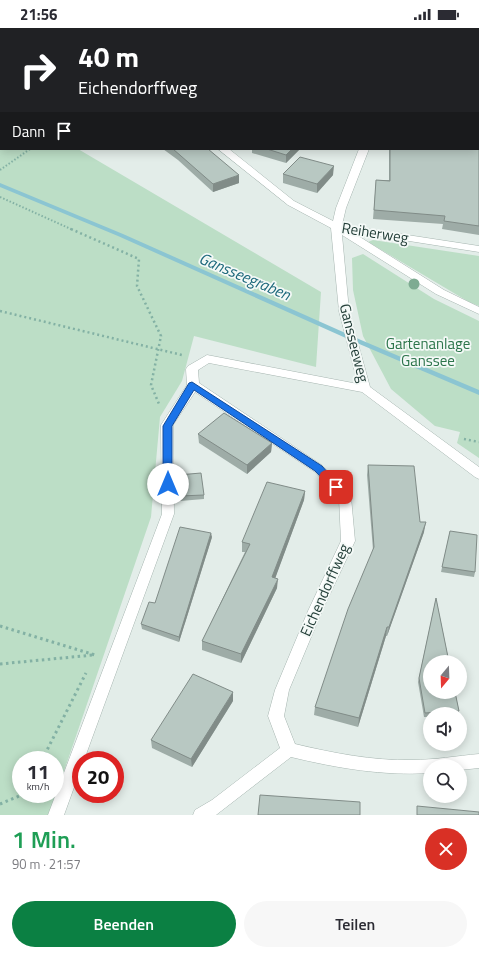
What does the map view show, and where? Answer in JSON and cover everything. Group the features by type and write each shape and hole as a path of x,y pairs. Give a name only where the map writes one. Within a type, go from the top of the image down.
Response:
{"street":[{"name":"Reiherweg","path":"224,150 291,203 336,227 479,249"},
{"path":"364,150 341,208 336,227 440,292 479,311"},
{"name":"Gansseeweg","path":"336,227 344,311 365,389 479,474"},
{"path":"56,815 168,514 167,426 192,385 192,369 207,359 365,389"},
{"name":"Eichendorffweg","path":"192,385 319,468 345,497 348,541 315,611 282,690 276,716 289,750"},
{"path":"200,815 218,805 289,750 328,759 409,768 423,767"},
{"path":"467,762 479,761"}],"path":[{"path":"0,170 29,150"},
{"path":"0,197 139,259 137,286 161,336 151,385 167,426"},
{"path":"0,311 171,354 207,359"},
{"path":"0,626 96,655"},
{"path":"0,664 96,655 116,651"},
{"path":"92,662 96,655"},
{"path":"47,751 88,669"},
{"path":"0,804 12,799"}],"green space":[{"path":"0,150 80,150 321,292 316,367 194,336 182,381 160,417 151,517 64,771 64,751 12,751 12,803 53,803 49,815 0,815"},
{"name":"Gartenanlage Ganssee","path":"373,240 479,256 479,306 469,302 368,242"},
{"name":"Gartenanlage Ganssee","path":"363,254 434,299 479,321 479,458 457,443 460,432 435,426 391,389 363,336 353,290 352,258"}],"building":[{"path":"174,150 209,150 239,175 213,184"},
{"path":"270,150 291,150 286,155"},
{"path":"390,150 479,150 479,226 444,221 445,216 374,210 376,180 390,181"},
{"path":"300,157 334,166 317,184 283,174"},
{"path":"224,413 272,443 247,465 198,434"},
{"path":"368,465 414,466 420,522 426,522 389,627 387,627 359,718 315,707 348,609 374,547"},
{"path":"201,473 204,495 180,496 178,475"},
{"path":"267,482 305,491 272,577 278,579 241,654 202,641 250,544 242,542"},
{"path":"180,527 211,533 179,637 141,624 149,602 155,603"},
{"path":"450,531 477,535 475,572 442,567"},
{"path":"436,598 448,655 424,655"},
{"path":"423,659 423,699 456,699 458,707 424,707 419,678"},
{"path":"193,674 233,692 191,759 151,740"},
{"path":"260,795 360,802 360,815 258,815"},
{"path":"417,806 479,812 479,815 417,815"}],"waterway":[{"name":"Gansseegraben","path":"0,185 121,235 359,342 479,393"}],"route":[{"path":"168,484 167,426 192,385 319,468 336,487"}]}
